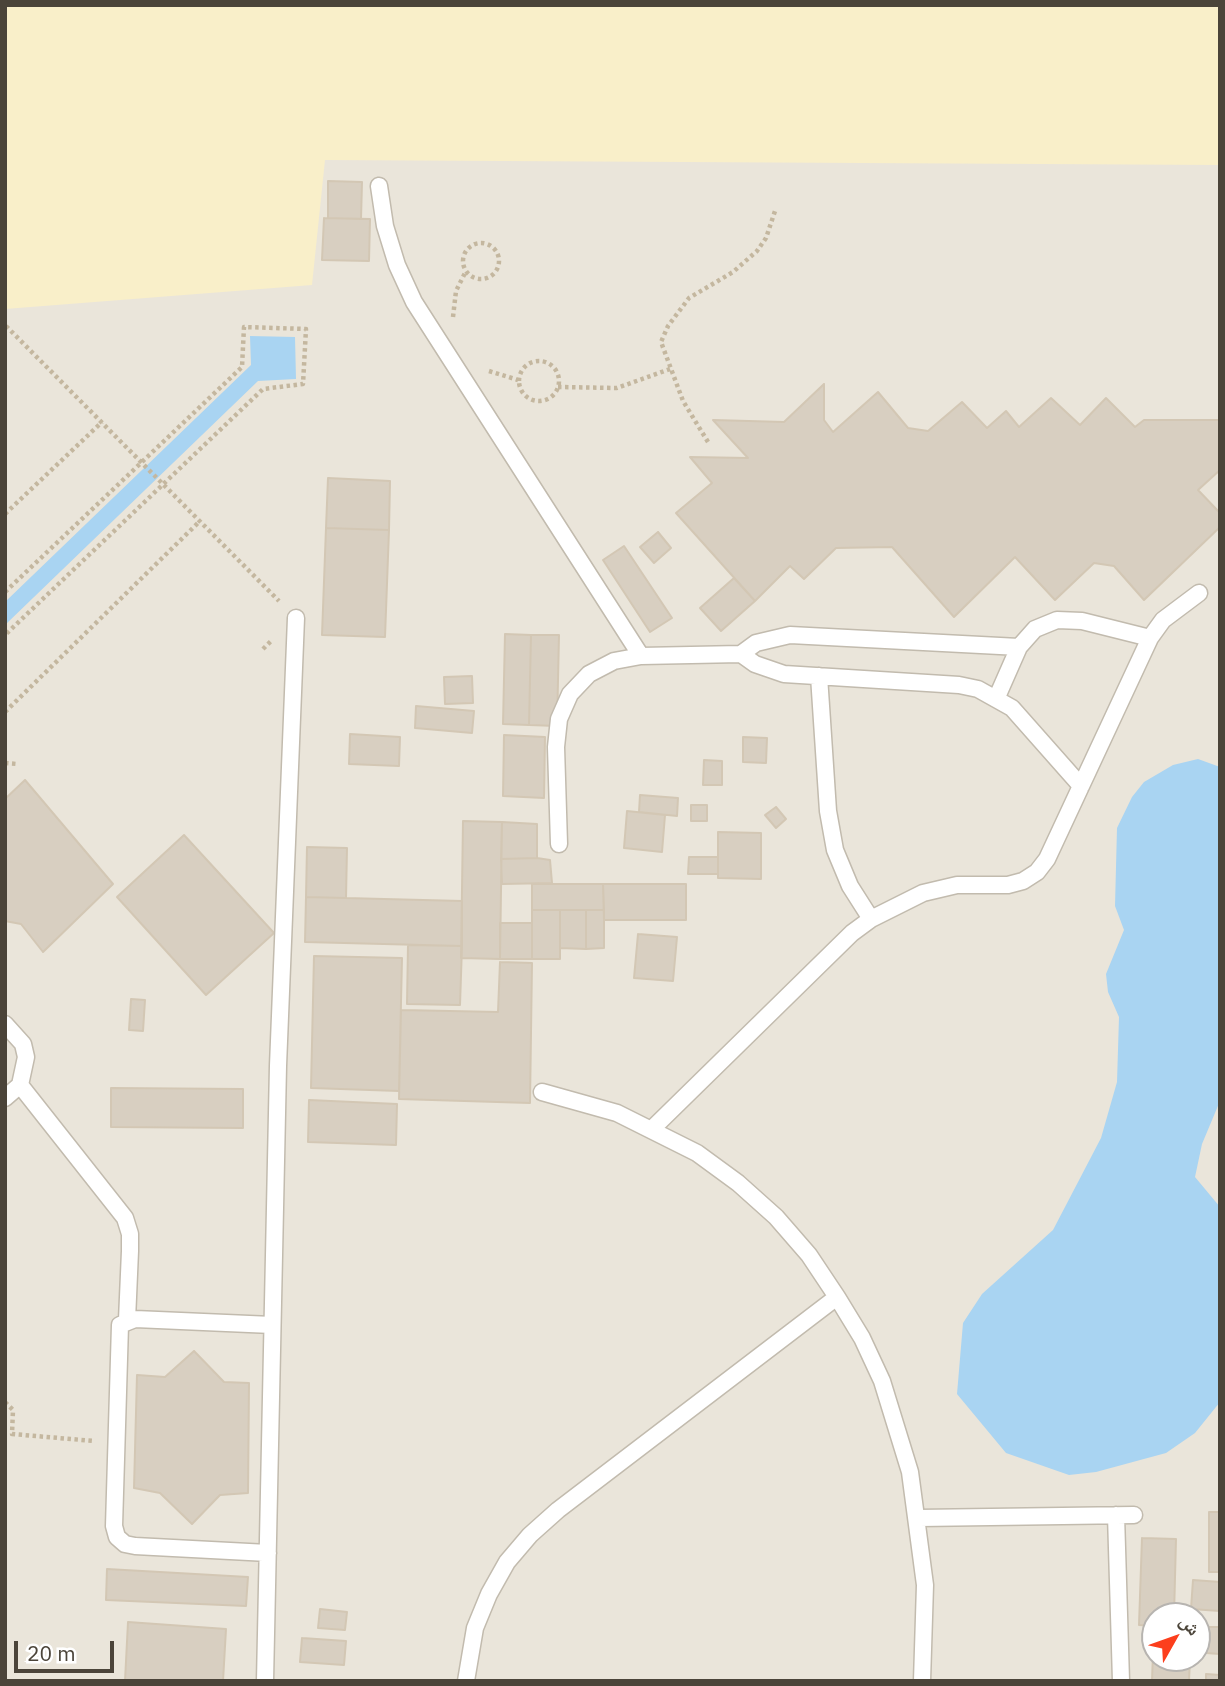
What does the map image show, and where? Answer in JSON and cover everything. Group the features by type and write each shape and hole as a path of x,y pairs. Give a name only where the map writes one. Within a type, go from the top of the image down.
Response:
{"lane":[{"path":"379,186 385,226 397,265 414,302 641,656"},
{"path":"653,1128 852,933 871,919 923,893 957,886 1008,885 1023,881 1037,872 1047,859 1150,638 1163,620 1199,593"},
{"path":"265,1681 278,1066 296,618"},
{"path":"997,697 1019,647 1035,629 1058,620 1082,621 1150,638"},
{"path":"559,844 556,747 559,719 570,694 589,674 614,661 641,656 741,654 764,640 790,635 1019,647"},
{"path":"741,654 769,670 959,685 997,697 1026,721 1080,786"},
{"path":"819,676 828,811 835,850 850,886 871,919"},
{"path":"5,1024 23,1044 26,1057 20,1085 5,1098"},
{"path":"20,1085 125,1218 130,1234 127,1320"},
{"path":"541,1092 617,1113 653,1128 697,1153 766,1208 809,1255 837,1297 862,1338 895,1415 911,1472 919,1518 925,1585 922,1681"},
{"path":"466,1681 475,1628 489,1594 507,1562 530,1535 837,1297"},
{"path":"268,1553 125,1544 117,1536 114,1526 120,1325 127,1320 272,1325"},
{"path":"1116,1515 1121,1681"},
{"path":"919,1518 1134,1515"}],"path":[{"path":"708,442 683,401 661,342 677,312 703,287 746,263 766,238 776,208"},
{"path":"456,328 453,316 456,291 466,271 463,263 469,246 486,243 499,254 497,271 490,278 472,278 466,271"},
{"path":"6,326 296,618 263,649"},
{"path":"5,592 242,367 244,327 306,329 303,384 263,389 5,635"},
{"path":"542,362 555,370 558,387 548,399 531,400 524,396 518,380 526,366 542,362"},
{"path":"484,367 494,374 518,380"},
{"path":"558,387 617,387 670,369"},
{"path":"5,514 102,422"},
{"path":"5,712 200,521"},
{"path":"5,763 17,764"},
{"path":"5,1402 13,1410 12,1434 116,1443"}],"shaded area":[{"path":"5,5 1220,5 1220,1681 5,1681"}],"sand":[{"path":"5,5 1220,5 1220,165 325,160 312,285 5,309"}],"water":[{"path":"250,336 295,337 296,379 258,381 5,625 5,602 251,365"},
{"path":"1198,759 1220,767 1220,1101 1202,1144 1195,1177 1220,1207 1220,1402 1195,1433 1166,1453 1096,1472 1069,1475 1006,1453 957,1394 963,1323 982,1294 1053,1230 1101,1138 1117,1082 1119,1017 1108,992 1106,974 1124,930 1115,906 1117,828 1132,797 1144,782 1173,765"}],"building":[{"path":"328,181 362,182 361,219 328,218"},
{"path":"324,218 370,219 369,261 322,260"},
{"path":"824,384 824,420 833,432 878,392 908,428 928,431 962,402 987,428 1006,411 1019,427 1051,398 1080,425 1106,398 1135,427 1144,420 1220,420 1220,470 1198,490 1220,513 1220,527 1144,600 1114,566 1094,563 1055,600 1015,557 954,617 892,547 836,548 804,579 790,566 755,601 676,513 712,483 690,457 748,458 713,420 784,422"},
{"path":"328,478 390,481 389,530 326,528"},
{"path":"326,528 389,530 385,637 322,635"},
{"path":"658,532 671,548 654,563 640,547"},
{"path":"624,546 672,618 650,632 603,560"},
{"path":"734,578 755,601 721,631 700,608"},
{"path":"505,634 531,635 529,725 503,724"},
{"path":"531,635 559,635 557,726 529,725"},
{"path":"472,676 473,703 445,704 444,677"},
{"path":"416,706 474,711 472,733 415,728"},
{"path":"350,734 400,737 399,766 349,764"},
{"path":"504,735 545,737 544,798 503,796"},
{"path":"743,737 767,738 766,763 743,762"},
{"path":"704,760 722,761 722,785 703,785"},
{"path":"25,780 113,884 43,952 21,924 5,921 5,799"},
{"path":"640,795 678,798 677,816 639,812"},
{"path":"691,805 707,805 707,821 691,821"},
{"path":"776,807 786,819 776,828 765,815"},
{"path":"627,811 665,815 662,852 624,848"},
{"path":"463,821 502,822 500,959 461,958"},
{"path":"502,822 537,824 537,858 501,859"},
{"path":"718,832 761,833 761,879 718,878"},
{"path":"184,835 274,933 206,995 117,897"},
{"path":"307,847 347,848 346,898 306,897"},
{"path":"689,857 718,857 718,874 688,874"},
{"path":"501,859 550,860 552,883 502,884"},
{"path":"532,884 603,884 604,910 532,910"},
{"path":"603,884 686,884 686,920 604,920"},
{"path":"306,897 462,901 462,946 305,942"},
{"path":"532,910 560,910 560,959 532,959"},
{"path":"560,910 586,910 586,949 560,948"},
{"path":"586,910 604,910 604,948 586,949"},
{"path":"500,923 532,923 532,959 500,959"},
{"path":"638,934 677,937 673,981 634,978"},
{"path":"408,945 462,946 460,1005 407,1004"},
{"path":"314,956 402,958 399,1091 311,1088"},
{"path":"500,962 532,963 530,1103 399,1099 401,1010 498,1012"},
{"path":"131,999 145,1000 143,1031 129,1030"},
{"path":"111,1088 243,1089 243,1128 111,1127"},
{"path":"309,1100 397,1104 396,1145 308,1142"},
{"path":"194,1351 224,1382 249,1383 248,1493 220,1495 192,1524 160,1493 134,1488 137,1375 165,1377"},
{"path":"1209,1512 1220,1512 1220,1572 1209,1572"},
{"path":"1142,1538 1176,1539 1174,1602 1141,1602 1139,1625"},
{"path":"107,1569 248,1577 246,1606 106,1600"},
{"path":"1193,1580 1220,1582 1220,1611 1211,1610 1211,1602 1191,1602"},
{"path":"320,1609 347,1612 345,1630 318,1628"},
{"path":"128,1622 226,1629 223,1681 125,1681"},
{"path":"1211,1627 1220,1627 1220,1654 1211,1653"},
{"path":"302,1638 346,1641 344,1665 300,1662"},
{"path":"1152,1672 1189,1672 1189,1681 1152,1681"},
{"path":"1206,1674 1220,1675 1220,1681 1206,1681"}]}
